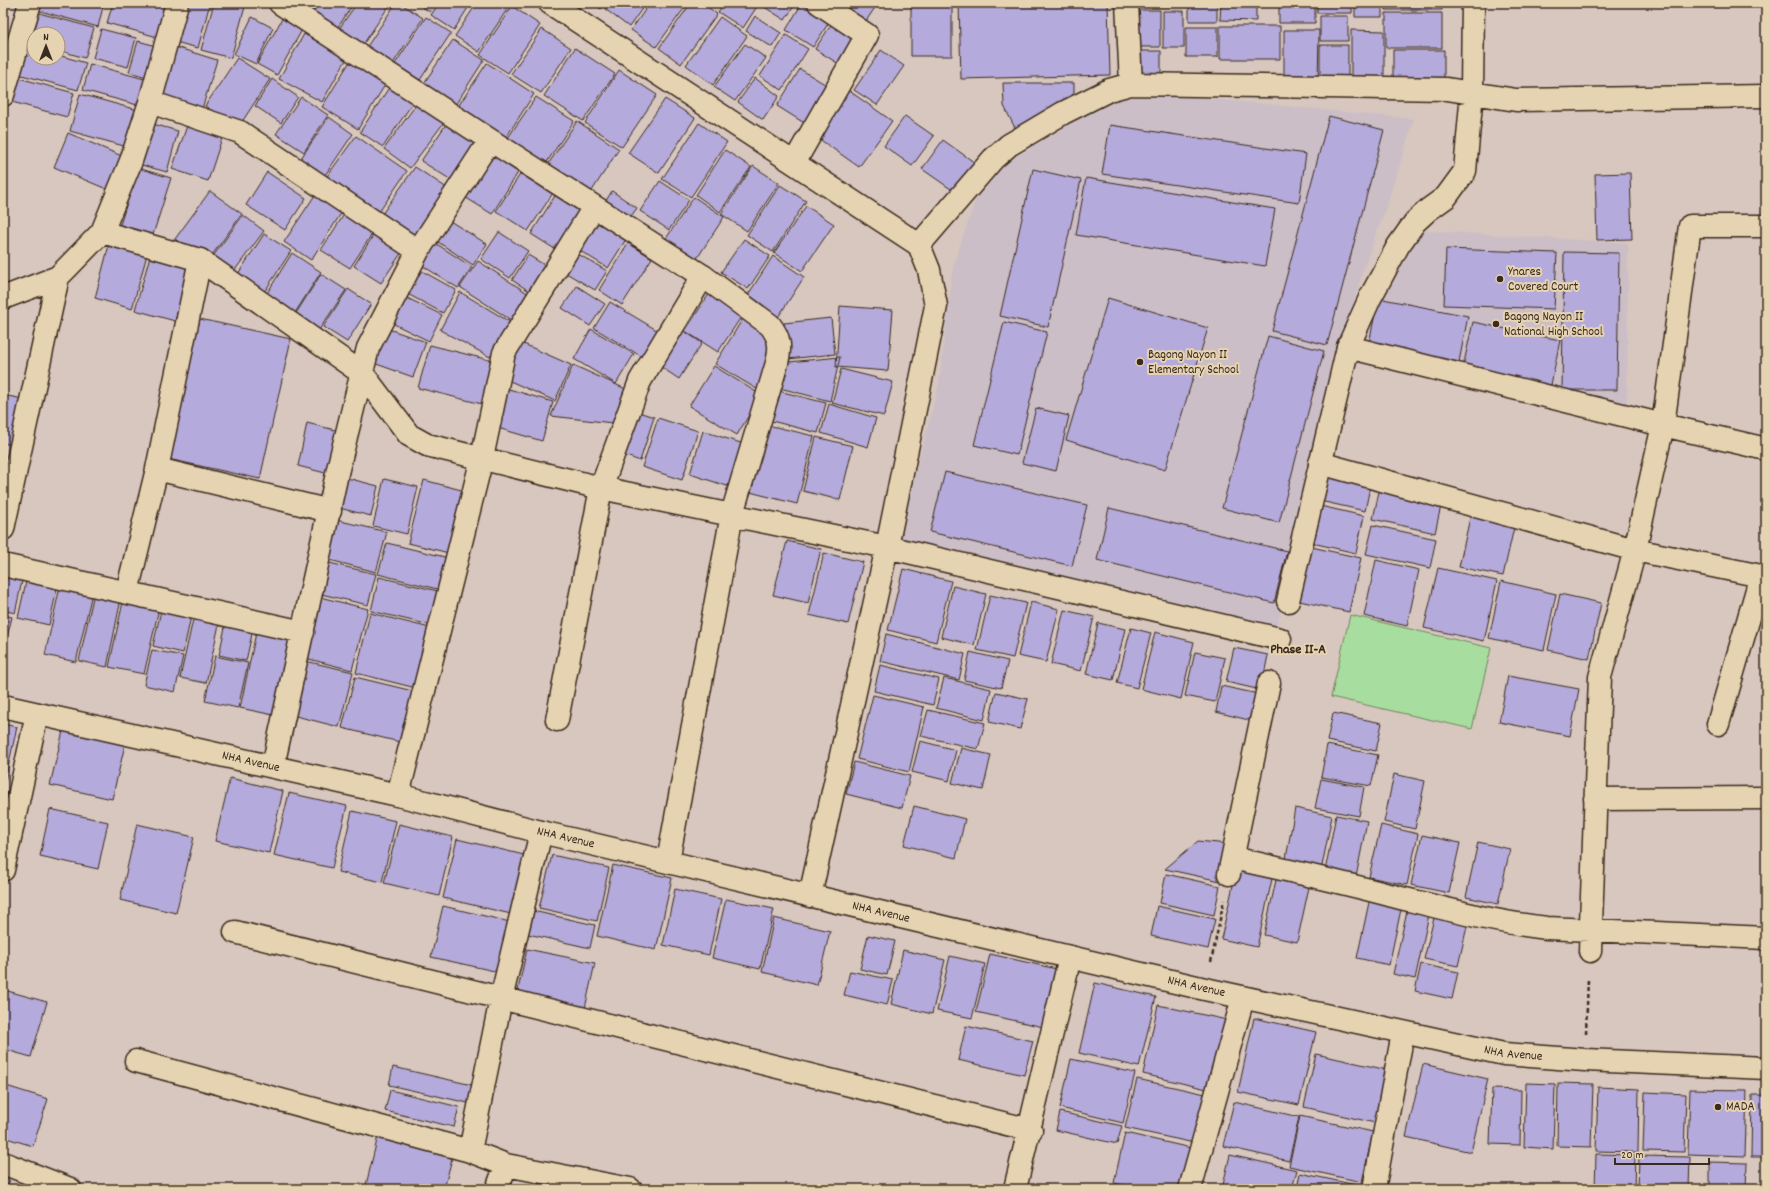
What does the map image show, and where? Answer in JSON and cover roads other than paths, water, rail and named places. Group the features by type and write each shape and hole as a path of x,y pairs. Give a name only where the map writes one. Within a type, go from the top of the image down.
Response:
{"street":[{"path":"3,94 6,71 30,3"},
{"path":"3,298 58,277 102,232 131,161 150,102 176,3"},
{"path":"280,3 490,140 703,276 770,325 777,335 780,345 777,363 732,514 668,861"},
{"path":"550,3 919,245 929,270 936,306 887,547 810,896"},
{"path":"794,163 867,35 819,3"},
{"path":"1127,3 1131,84"},
{"path":"1288,601 1348,347 1370,298 1398,246 1415,222 1446,197 1465,171 1472,92 1473,3"},
{"path":"919,245 993,159 1009,145 1063,113 1109,90 1131,84 1447,89 1516,100 1766,96"},
{"path":"150,102 240,132 418,251"},
{"path":"273,766 338,469 363,374 368,348 418,251 490,140"},
{"path":"398,795 482,458 504,353 594,207"},
{"path":"1590,951 1600,677 1635,550 1663,425 1690,226 1766,226"},
{"path":"102,232 200,260 363,374 409,435 427,445 601,488 887,547 1280,639"},
{"path":"127,592 157,469 200,260"},
{"path":"557,720 601,488 640,381 703,276"},
{"path":"3,529 58,277"},
{"path":"1348,347 1663,425 1766,448"},
{"path":"1320,463 1635,550 1763,576 1718,724"},
{"path":"157,469 330,510"},
{"path":"3,565 303,632"},
{"path":"1269,683 1231,866 1389,894 1453,912 1498,921 1547,928 1766,938"},
{"name":"NHA Avenue","path":"3,706 398,795 541,832 1243,998 1504,1054 1585,1060 1766,1068"},
{"path":"4,863 38,714"},
{"path":"1595,799 1766,798"},
{"path":"470,1151 501,999 541,832"},
{"path":"236,932 1030,1130"},
{"path":"1015,1189 1070,957"},
{"path":"1190,1189 1243,998"},
{"path":"1374,1189 1403,1033"},
{"path":"136,1061 470,1151 506,1165 630,1189"},
{"path":"3,1163 70,1189"},
{"path":"497,1189 506,1165"}],"place":[{"name":"Ynares Covered Court","path":"1500,279"},
{"name":"Bagong Nayon II National High School","path":"1496,324"},
{"name":"Bagong Nayon II Elementary School","path":"1140,362"},
{"name":"MADA","path":"1718,1107"}],"district":[{"name":"Phase II-A","path":"1298,650"}]}
